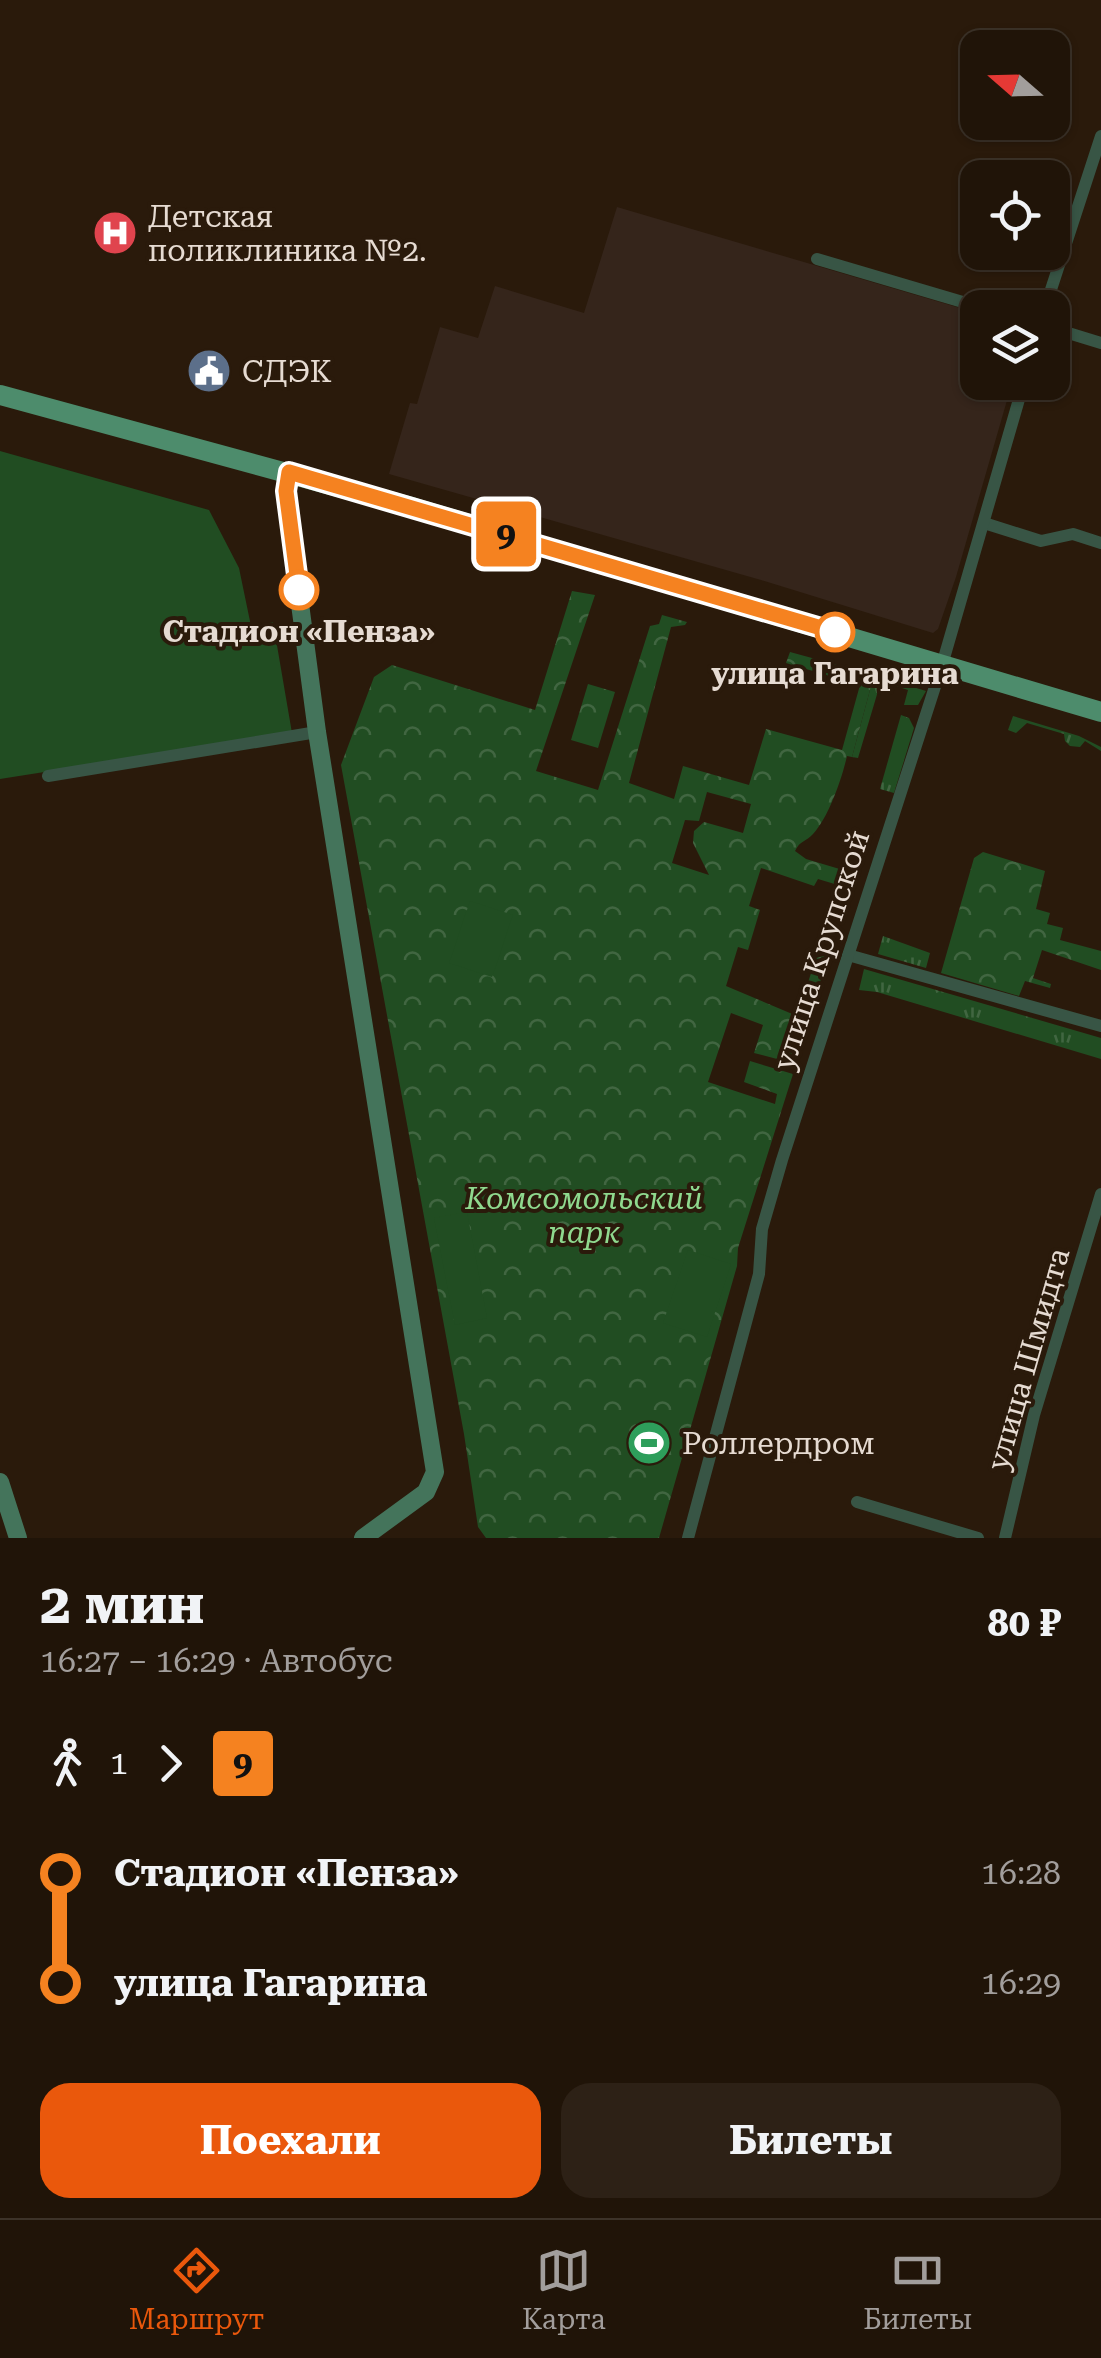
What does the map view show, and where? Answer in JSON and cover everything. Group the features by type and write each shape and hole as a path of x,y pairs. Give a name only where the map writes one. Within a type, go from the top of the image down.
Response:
{"main road":[{"path":"0,395 289,472 678,584 1097,711"},
{"path":"289,472 286,491 317,732 435,1472 434,1482 426,1492 364,1538"},
{"path":"0,1482 18,1538"}],"street":[{"path":"1051,290 1101,136"},
{"path":"817,258 960,301"},
{"path":"1070,333 1101,342"},
{"name":"улица Крупской","path":"688,1538 760,1274 762,1229 942,665 1019,400"},
{"path":"984,523 1041,541 1073,534 1101,543"},
{"path":"48,776 317,732"},
{"path":"848,955 1101,1026"},
{"name":"улица Шмидта","path":"1006,1538 1034,1414 1101,1194"},
{"path":"857,1502 978,1538"}],"shaded area":[{"path":"617,207 960,308 960,400 1007,400 938,629 933,633 389,474 410,403 417,404 440,327 478,338 495,286 584,313"}],"green space":[{"path":"0,451 209,510 239,568 251,626 273,622 292,733 0,779"},
{"name":"Комсомольский парк","path":"572,591 595,595 536,771 598,790 650,626 659,624 662,615 687,622 671,627 629,783 674,799 683,766 749,785 766,729 842,750 860,685 786,663 790,652 874,675 852,757 847,756 819,827 795,851 806,859 853,873 848,888 818,879 814,886 761,868 749,906 760,910 748,950 738,947 726,986 797,1016 816,958 828,955 796,1064 754,1053 763,1025 731,1013 708,1082 775,1104 777,1094 744,1082 750,1061 793,1074 738,1248 737,1266 659,1538 486,1538 478,1527 341,765 374,677 392,665 535,710","holes":["707,792 751,804 743,833 704,822 694,831 693,843 709,875 672,863 685,820 699,821"]},
{"path":"874,675 926,691 918,705 904,705 908,690 881,681 858,758 852,757"},
{"path":"588,684 615,692 598,748 571,740"},
{"path":"901,715 909,718 914,728 894,793 880,789"},
{"path":"1013,716 1079,736 1101,747 1101,751 1085,741 1080,747 1070,746 1064,734 1027,723 1016,733 1008,730"},
{"path":"983,852 1045,871 1036,909 1050,913 1047,924 1063,928 1060,940 1101,951 1101,970 1042,950 1033,978 1051,984 1050,988 1025,981 1019,996 941,973 974,858"},
{"path":"470,901 513,915 492,977 449,963"},
{"path":"883,936 930,953 926,968 878,954"},
{"path":"864,969 1101,1038 1101,1059 877,992 859,990"},
{"path":"467,1212 487,1318 455,1325 434,1218"},
{"path":"688,1250 731,1264 707,1337 663,1323"}],"bus line":[{"name":"9","path":"299,590 286,491 289,472 835,632"}],"place":[{"name":"Детская поликлиника №2.","path":"115,233"},
{"name":"СДЭК","path":"209,371"},
{"name":"Стадион «Пенза»","path":"299,590"},
{"name":"улица Гагарина","path":"835,632"},
{"name":"Роллердром","path":"649,1443"}]}
